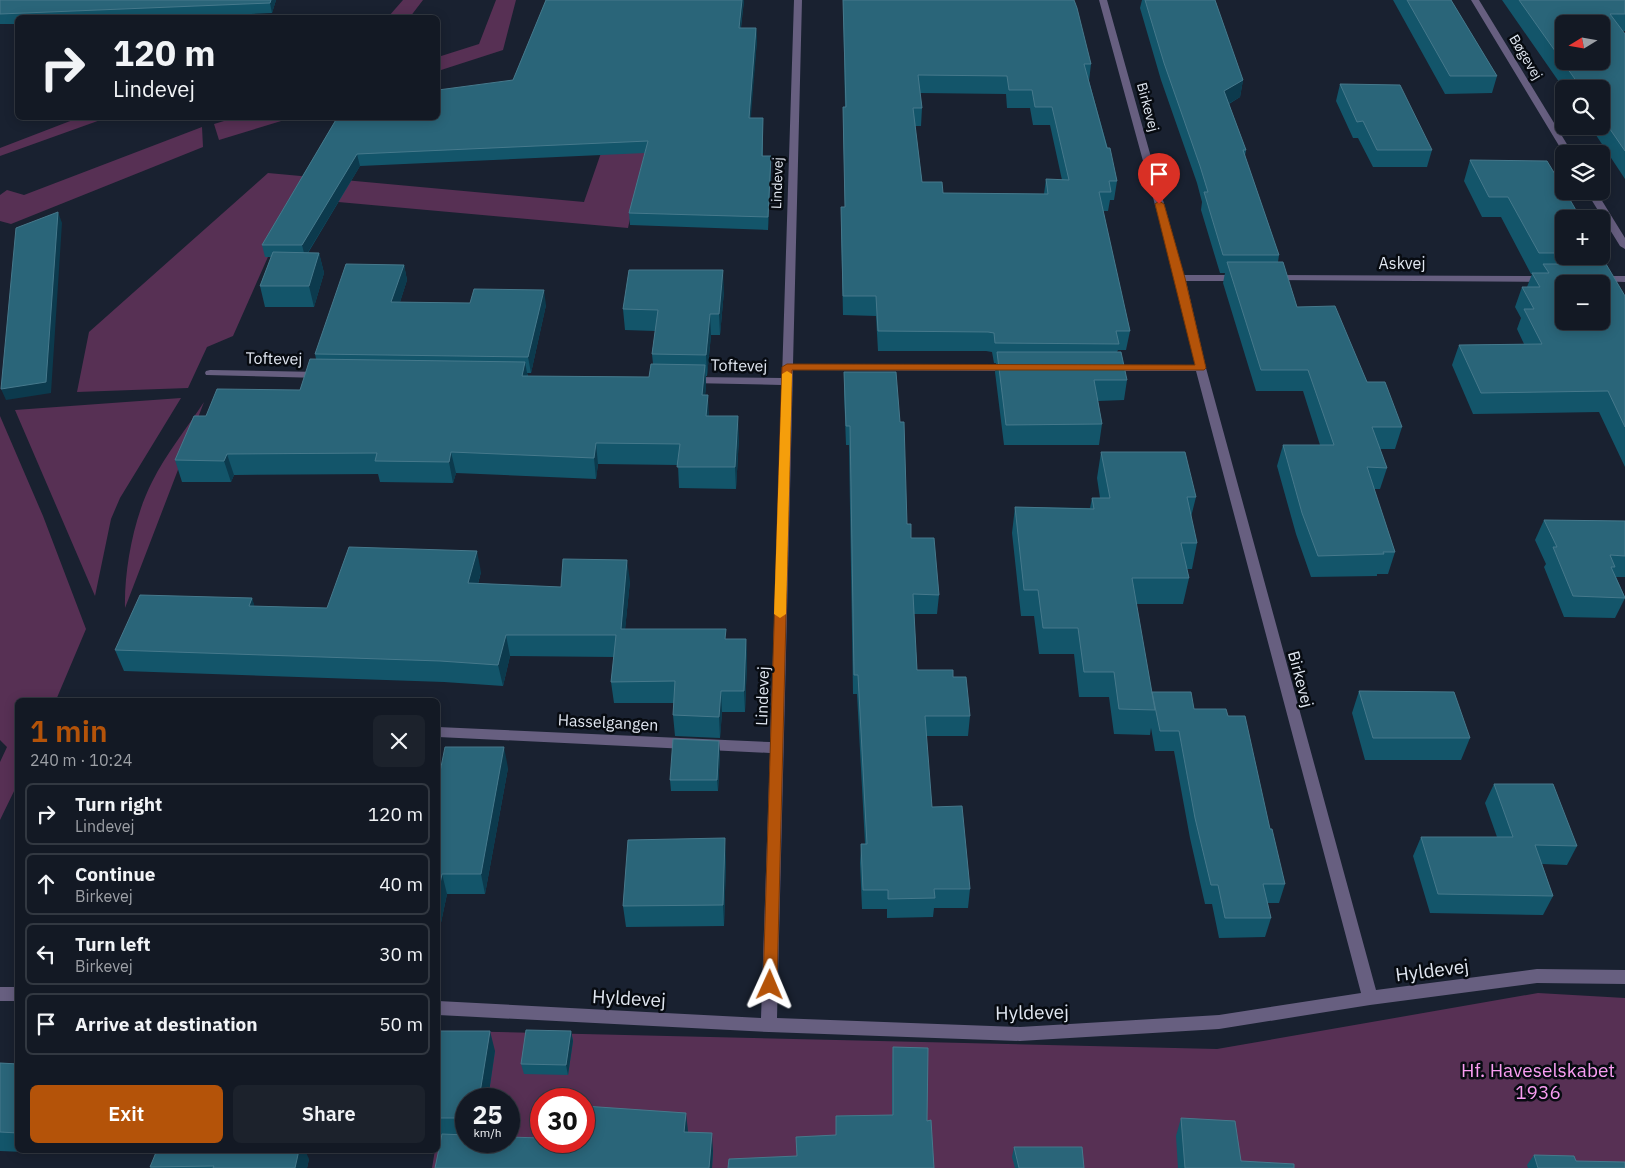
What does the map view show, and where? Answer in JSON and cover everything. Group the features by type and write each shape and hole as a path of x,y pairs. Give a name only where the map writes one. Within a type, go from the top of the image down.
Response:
{"street":[{"name":"Lindevej","path":"769,1025 798,0"},
{"name":"Birkevej","path":"1103,0 1180,278 1201,368 1370,998"},
{"name":"Bøgevej","path":"1475,0 1563,145"},
{"path":"1597,200 1625,246"},
{"name":"Askvej","path":"1180,278 1555,279"},
{"path":"1610,279 1625,279"},
{"path":"787,367 1023,368"},
{"path":"1092,368 1201,368"},
{"name":"Toftevej","path":"210,373 335,375"},
{"name":"Toftevej","path":"678,380 787,382"},
{"name":"Hasselgangen","path":"440,732 776,748"},
{"name":"Hyldevej","path":"440,1008 769,1025 1020,1034 1219,1022 1370,998 1537,976 1625,977"},
{"path":"0,994 15,994"}],"green space":[{"path":"403,0 423,0 412,15 390,15"},
{"path":"496,0 516,0 503,50 440,70 440,56 479,44"},
{"path":"654,0 651,123 628,228 294,198 233,336 207,347 188,388 77,392 89,332 268,173 584,202"},
{"path":"73,120 100,120 0,156 0,148"},
{"path":"227,120 284,120 219,140 214,124"},
{"path":"202,127 203,147 11,224 0,221 0,195 7,190 24,195"},
{"path":"181,398 120,498 111,519 95,596 15,410"},
{"path":"204,402 125,608 128,560 140,511 152,482 164,461"},
{"path":"0,416 43,516 86,629 57,698 15,698 15,789 0,820 0,762 7,747 0,740"},
{"name":"Hf. Haveselskabet 1936","path":"1538,993 1625,998 1625,1168 432,1168 434,1153 440,1153 440,1119 453,1031 1217,1049"}],"building":[{"path":"0,0 271,0 270,3 0,14"},
{"path":"546,0 742,0 739,28 756,28 749,118 763,118 762,156 771,156 768,217 629,213 648,141 357,154 302,245 262,245 336,120 440,120 440,90 513,80"},
{"path":"843,0 1074,0 1091,64 1084,64 1107,148 1110,148 1117,181 1109,181 1111,192 1099,192 1130,331 1116,331 1119,344 995,343 994,333 988,332 878,331 876,296 843,296 841,207 845,207 843,107 846,107","holes":["918,75 1007,76 1009,90 1032,90 1035,107 1052,107 1069,180 1046,179 1048,194 943,193 942,182 922,182 913,108 922,108"]},
{"path":"1145,0 1215,0 1243,80 1224,91 1246,150 1243,150 1279,255 1223,255 1204,192 1208,192 1164,63"},
{"path":"1407,0 1451,0 1497,76 1450,76"},
{"path":"1519,0 1625,0 1625,14 1610,14 1625,34 1625,151 1610,129 1610,80 1576,80 1569,70 1610,70 1610,15 1555,15 1555,51"},
{"path":"1340,84 1400,85 1432,150 1377,150 1363,121 1357,122"},
{"path":"1470,160 1547,161 1555,174 1555,200 1570,200 1576,210 1555,210 1555,253 1539,253 1508,197 1489,197"},
{"path":"58,212 46,382 1,389 16,228"},
{"path":"273,252 319,253 309,286 260,286"},
{"path":"1227,262 1283,262 1297,307 1335,306 1367,382 1385,382 1402,427 1372,427 1387,468 1367,467 1395,552 1318,556 1302,513 1283,445 1334,445 1308,370 1261,370"},
{"path":"346,264 404,265 391,302 470,303 474,289 544,290 528,357 315,354"},
{"path":"1543,264 1607,265 1625,296 1625,427 1608,391 1481,393 1459,345 1542,344 1524,309 1534,309 1522,287 1540,287 1532,273 1549,273"},
{"path":"629,270 723,270 719,314 710,314 706,355 652,354 658,310 623,309"},
{"path":"997,352 1121,352 1127,380 1094,380 1102,424 1006,425"},
{"path":"310,359 525,362 522,376 649,377 651,364 705,365 702,395 708,395 706,416 738,416 735,467 677,467 680,444 596,443 594,458 451,452 449,462 375,461 377,453 227,454 224,461 175,460 194,416 206,416 217,389 300,390"},
{"path":"844,372 896,372 900,422 904,422 907,524 911,524 911,538 934,538 939,595 913,594 917,670 953,670 953,677 966,677 970,716 925,716 932,807 962,806 970,889 934,889 935,898 888,899 888,890 863,890 861,844 867,844 858,675 854,675 850,426 846,426"},
{"path":"1101,452 1185,452 1196,497 1187,497 1197,543 1181,543 1189,578 1132,578 1155,710 1119,709 1114,672 1084,672 1078,628 1043,628 1038,590 1024,590 1015,507 1094,509 1092,498 1110,498"},
{"path":"1544,520 1625,521 1625,556 1610,555 1615,567 1611,567 1625,598 1573,596 1553,547 1557,547"},
{"path":"349,547 477,551 468,583 561,587 563,559 627,560 621,629 726,629 725,639 746,639 744,691 721,691 719,717 673,715 675,681 611,682 616,635 506,635 498,665 440,661 115,650 140,595 252,598 249,606 327,608"},
{"path":"1359,691 1454,692 1470,738 1373,738"},
{"path":"1152,692 1191,692 1194,709 1226,709 1228,716 1245,716 1270,829 1272,829 1285,884 1263,884 1271,918 1225,918 1218,885 1211,885 1195,818 1179,731 1160,731"},
{"path":"673,739 719,741 717,780 670,780"},
{"path":"445,747 504,747 481,874 442,874 440,884 440,772"},
{"path":"1494,784 1553,784 1577,846 1535,845 1553,896 1438,894 1421,837 1513,837"},
{"path":"725,838 723,905 623,906 628,840"},
{"path":"526,1030 571,1031 566,1065 521,1064"},
{"path":"440,1031 490,1031 481,1088 455,1088 455,1118 440,1118"},
{"path":"893,1047 928,1048 927,1121 931,1120 934,1168 728,1168 729,1159 797,1156 796,1137 836,1135 836,1116 893,1115"},
{"path":"0,1063 15,1064 15,1133 0,1132"},
{"path":"595,1107 686,1113 684,1132 712,1133 709,1168 435,1168 438,1153 440,1153 442,1134 455,1135 455,1153 520,1153 520,1137 530,1138 530,1153 595,1153"},
{"path":"1181,1118 1235,1121 1241,1161 1294,1164 1294,1168 1185,1168"},
{"path":"1014,1147 1082,1147 1084,1168 1019,1168"},
{"path":"156,1153 298,1153 295,1168 150,1167"},
{"path":"1534,1155 1574,1156 1576,1161 1625,1162 1625,1168 1538,1168"}],"slow traffic":[{"path":"780,614 787,374"}],"route":[{"path":"770,985 787,367 1201,368 1180,278 1159,204"}]}
